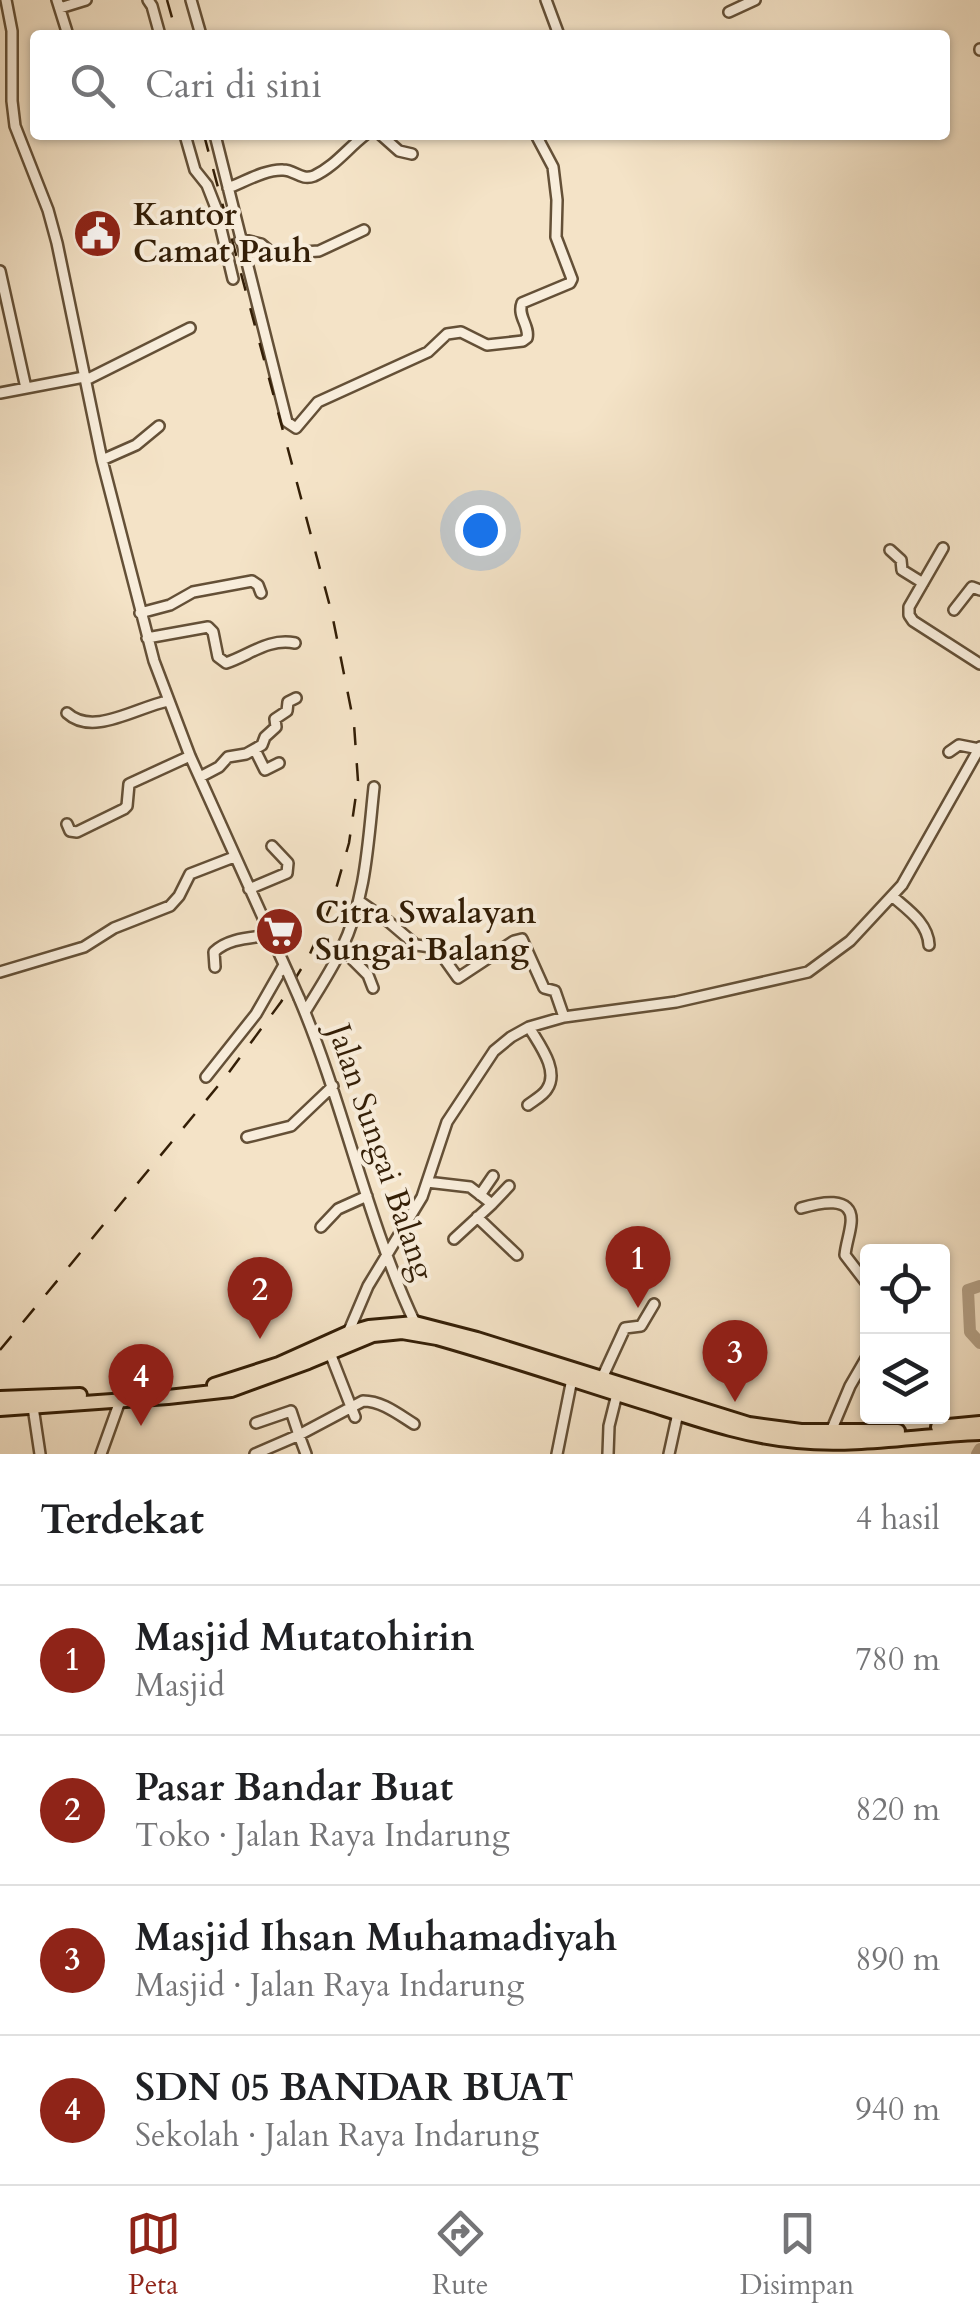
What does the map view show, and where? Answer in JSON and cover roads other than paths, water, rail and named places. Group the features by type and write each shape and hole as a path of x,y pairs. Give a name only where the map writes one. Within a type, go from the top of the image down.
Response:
{"highway":[{"path":"0,1408 224,1383 348,1333 369,1327 416,1324 494,1344 749,1424 828,1437 889,1440 976,1428"},
{"path":"0,1398 26,1404 120,1401 231,1390 373,1335 402,1332 437,1338 760,1436 796,1442 828,1437"}],"street":[{"name":"Jalan Sungai Balang","path":"6,0 12,31 14,126 57,243 102,460 147,638 190,756 305,1012 388,1257 416,1324"},
{"path":"66,30 58,4 86,0"},
{"path":"148,0 159,30"},
{"path":"190,0 199,30"},
{"path":"546,0 557,30"},
{"path":"729,12 755,0"},
{"path":"0,104 12,100"},
{"path":"186,140 195,170 208,184 233,279"},
{"path":"216,140 287,422 296,428 318,402 428,352 447,334 460,332 487,345 527,338 520,312 522,303 572,280 556,238 557,200 552,167 538,140"},
{"path":"228,188 274,171 313,176 360,140"},
{"path":"387,140 399,151 412,154"},
{"path":"240,240 260,244 273,254 314,252 364,230"},
{"path":"0,272 26,388"},
{"path":"0,393 85,378 190,328"},
{"path":"102,460 136,445 159,426"},
{"path":"944,548 909,607 910,618 980,664"},
{"path":"890,550 901,560 902,570 923,583"},
{"path":"140,613 170,605 193,592 252,581 261,593"},
{"path":"954,610 972,587 980,590"},
{"path":"147,638 208,627 213,632 218,657 226,662 272,643 295,643"},
{"path":"200,777 220,767 228,757 262,745 276,728 275,718 287,711 288,702 296,698"},
{"path":"67,713 91,724 168,701"},
{"path":"348,1333 360,1302 422,1197 447,1122 486,1062 511,1037 529,1027 564,1017 676,1002 808,972 850,940 892,896 917,862 979,748 959,744 949,752"},
{"path":"255,750 264,770 279,763"},
{"path":"68,824 70,831 77,832 124,810 128,784 190,756"},
{"path":"305,1012 342,949 359,901 374,788"},
{"path":"249,888 288,873 288,862 272,846"},
{"path":"0,972 84,946 114,928 170,906 190,874 234,857"},
{"path":"892,896 923,924 929,946"},
{"path":"359,901 416,946 436,948 458,978 522,939 544,988 554,990 564,1017"},
{"path":"215,967 214,952 218,948 243,939 270,936"},
{"path":"342,949 368,975 373,988"},
{"path":"206,1077 286,969"},
{"path":"528,1105 547,1089 550,1078 544,1053 529,1027"},
{"path":"247,1137 290,1126 333,1086"},
{"path":"480,1195 493,1176"},
{"path":"428,1182 465,1186 492,1204"},
{"path":"454,1238 509,1186"},
{"path":"321,1227 344,1205 367,1196"},
{"path":"801,1208 830,1202 842,1204 850,1212 852,1222 845,1255 860,1275"},
{"path":"476,1217 516,1255"},
{"path":"602,1378 624,1328 641,1326 654,1304"},
{"path":"330,1353 353,1412"},
{"path":"828,1437 860,1369"},
{"path":"557,1454 572,1379"},
{"path":"608,1454 609,1426 617,1394"},
{"path":"101,1454 120,1401"},
{"path":"255,1454 353,1412 362,1401 373,1401 414,1424"},
{"path":"26,1404 40,1454"},
{"path":"256,1423 291,1412 306,1454"},
{"path":"669,1454 678,1413"}],"waterway":[{"path":"980,1286 968,1290 970,1332 980,1343"},
{"path":"977,1454 980,1449"}],"railway":[{"path":"167,0 176,30"},
{"path":"0,1350 227,1075 281,1002 309,956 332,903 349,843 358,781 354,724 332,614 205,140"}],"place":[{"name":"Kantor Camat Pauh","path":"98,233"},
{"name":"Citra Swalayan Sungai Balang","path":"280,931"},
{"name":"Masjid Mutatohirin","path":"638,1308"},
{"name":"Pasar Bandar Buat","path":"260,1339"},
{"name":"Masjid Ihsan Muhamadiyah","path":"735,1402"},
{"name":"SDN 05 BANDAR BUAT","path":"141,1426"}]}
